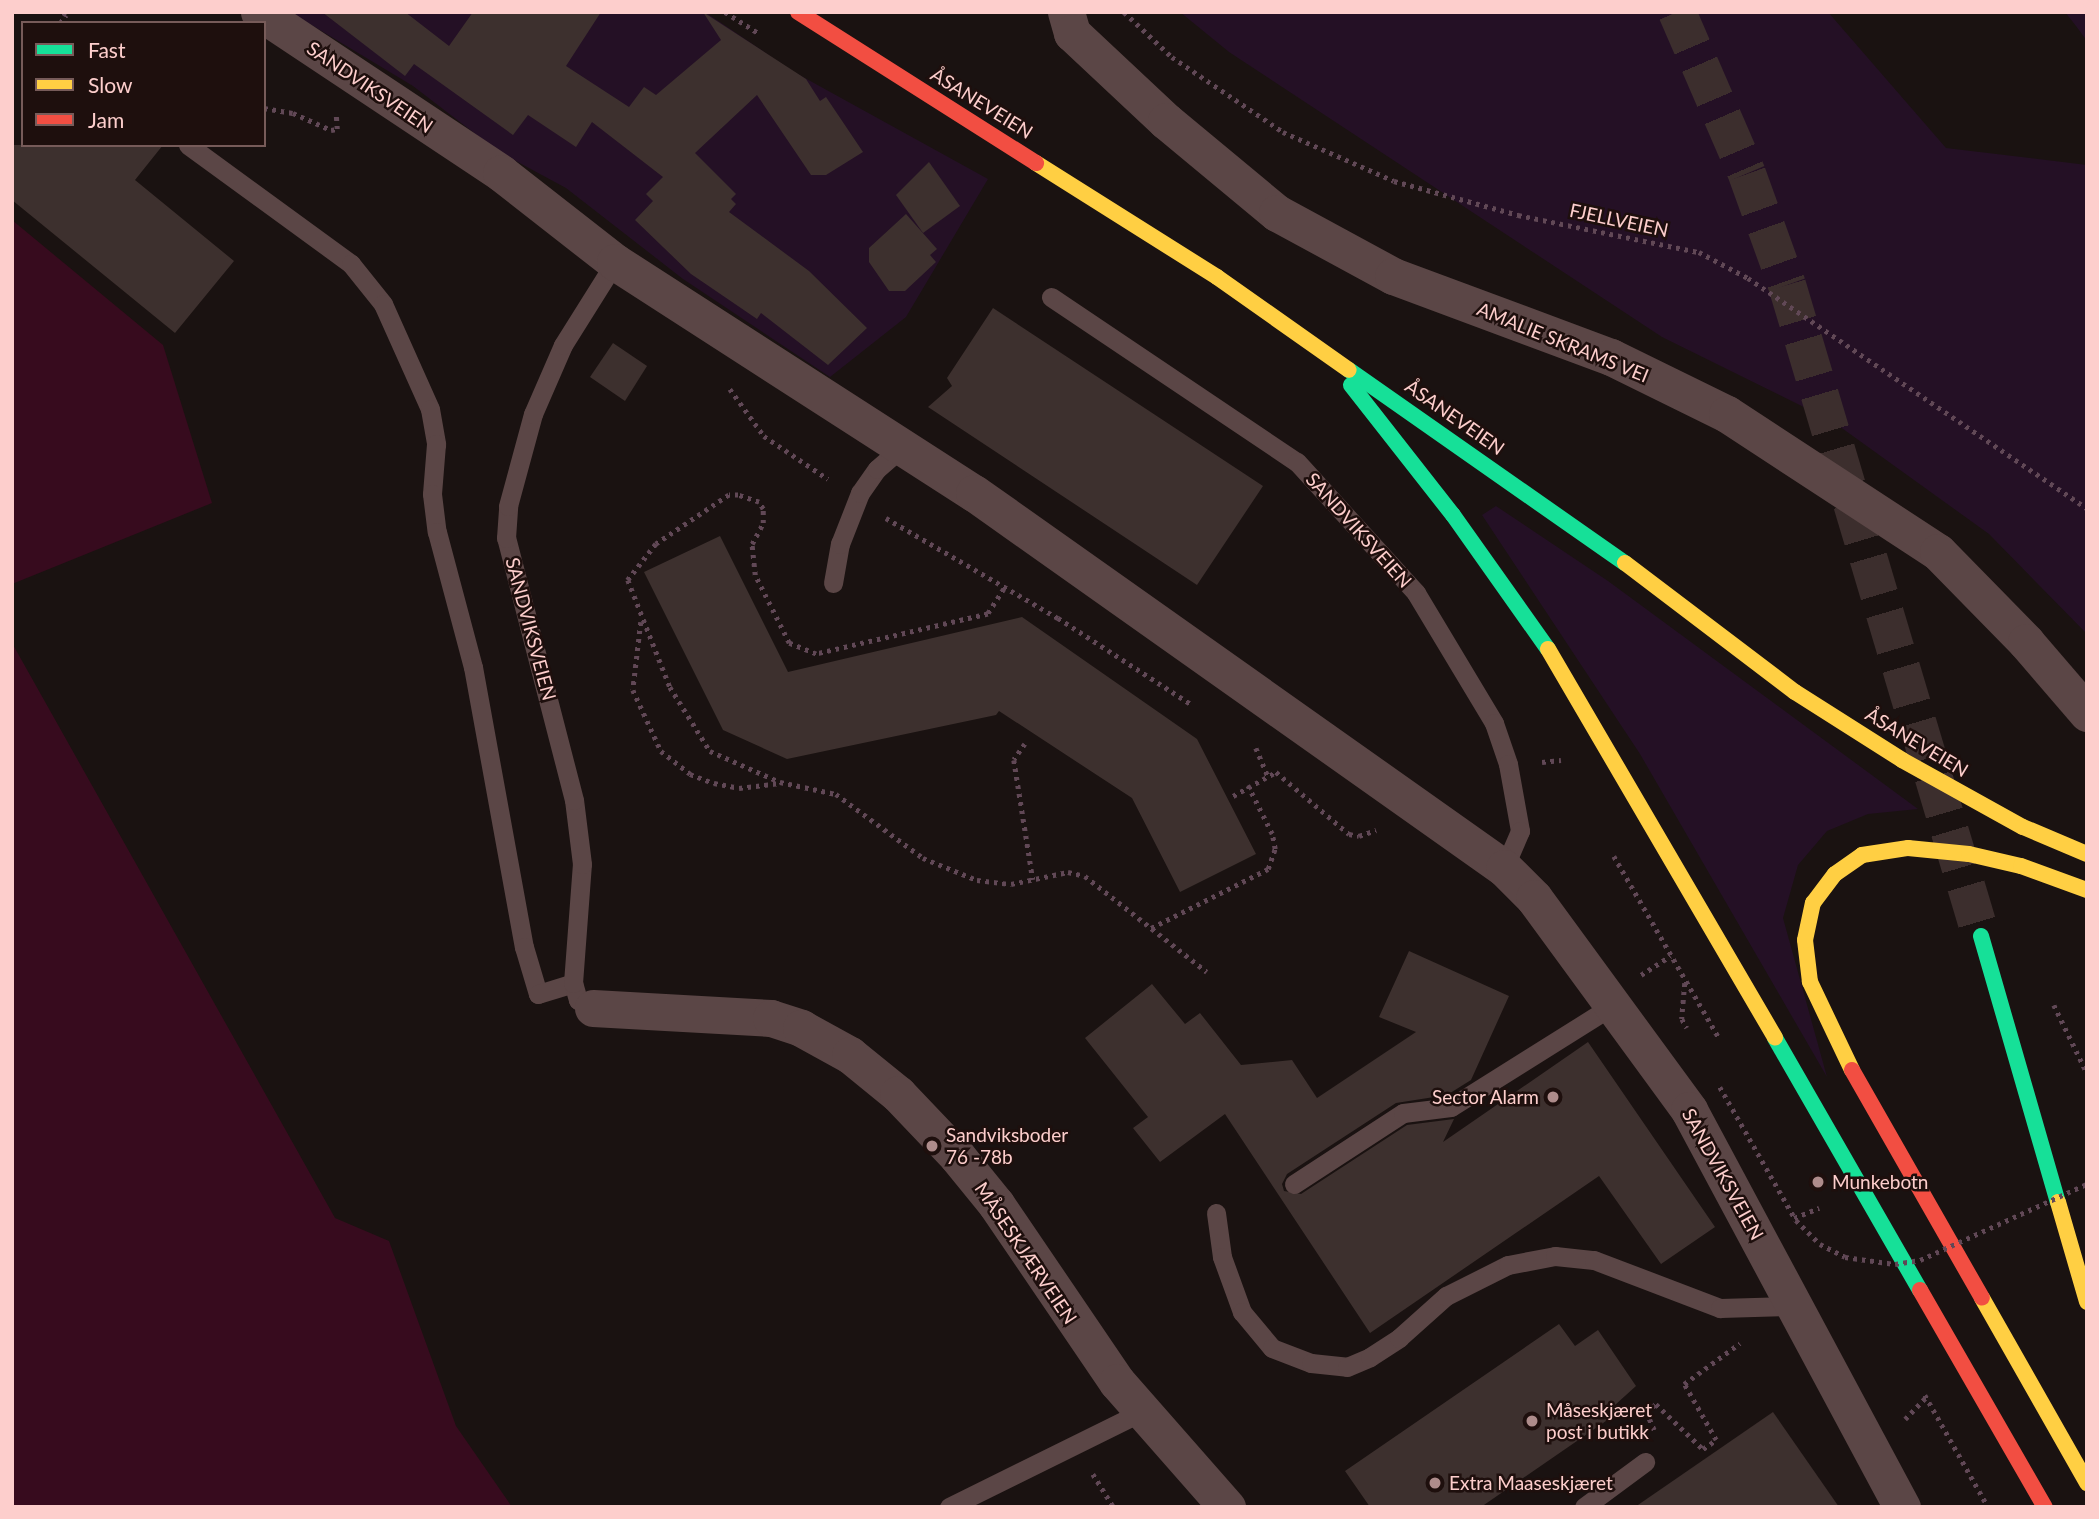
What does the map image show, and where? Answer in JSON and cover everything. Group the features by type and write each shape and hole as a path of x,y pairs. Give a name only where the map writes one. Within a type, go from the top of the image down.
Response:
{"highway":[{"name":"ÅSANEVEIEN","path":"798,12 1206,270 1697,613 1796,692 1902,760 2010,820 2087,854"},
{"path":"1325,352 1453,515 1562,669 2045,1507"},
{"path":"2087,890 2021,866 1969,854 1908,848 1862,855 1835,874 1813,903 1805,940 1810,982 1837,1043 2032,1394 2087,1483"},
{"path":"1981,936 2087,1302"}],"street":[{"name":"SANDVIKSVEIEN","path":"259,12 501,173 615,262 903,446 1504,868 1534,898 1615,1004 1689,1110 1902,1507"},
{"name":"AMALIE SKRAMS VEI","path":"1066,12 1072,33 1166,121 1277,213 1393,276 1611,357 1727,414 1938,552 2026,642 2087,713"},
{"name":"MÅSESKJÆRVEIEN","path":"583,996 771,1018 801,1028 850,1055 898,1094 957,1156 996,1204 1089,1345 1227,1507"}],"lane":[{"path":"191,147 351,264 383,304 430,409 436,444 432,494 437,532 473,667 524,947 538,994 583,996"},
{"name":"SANDVIKSVEIEN","path":"583,996 582,864 574,800 561,735 524,619 506,538 508,506 533,414 563,345 615,262"},
{"name":"SANDVIKSVEIEN","path":"1051,297 1297,462 1416,593 1494,723 1508,764 1520,831 1504,868"},
{"path":"833,583 840,544 855,504 877,468 903,446"},
{"path":"1294,1184 1403,1113 1451,1107 1615,1004"},
{"path":"1216,1213 1222,1257 1242,1312 1272,1348 1311,1363 1347,1367 1370,1357 1399,1338 1446,1296 1508,1265 1555,1256 1594,1260 1720,1308 1793,1306"},
{"path":"949,1507 1145,1410"},
{"path":"1584,1507 1645,1462"}],"path":[{"name":"FJELLVEIEN","path":"1124,12 1172,57 1283,132 1394,181 1518,215 1699,252 1748,278 2087,508"},
{"path":"266,109 321,125"},
{"path":"718,330 705,352 755,426 855,504 890,520 1004,589 1058,618 1195,707"},
{"path":"1004,589 988,614 816,654 789,643 755,575 752,544 763,523 763,509 759,502 729,495 656,544 637,565 628,590 698,738 721,758 780,782 836,794 923,858 950,871 998,884 1078,873 1207,972"},
{"path":"642,621 633,690 661,751 690,774 714,783 739,789 780,782"},
{"path":"1025,744 1014,761 1033,880"},
{"path":"1253,744 1268,776"},
{"path":"1233,796 1276,772 1349,834 1359,836 1414,806"},
{"path":"1151,928 1268,869 1275,849 1272,834 1248,786"},
{"path":"1685,983 1682,1019 1688,1030"},
{"path":"2054,1005 2087,1073"},
{"path":"1713,1076 1796,1220 1820,1244 1844,1257 1895,1264 1920,1260 2087,1184"},
{"path":"1645,1462 1663,1449 1646,1412 1656,1404 1703,1449 1716,1440 1684,1384 1708,1365"},
{"path":"1902,1424 1926,1397"}],"shaded area":[{"path":"290,12 705,12 794,72 988,179 906,317 830,377 683,279 566,188 499,152 413,86"},
{"path":"1180,12 1828,12 1946,148 2087,165 2087,634 1989,534 1832,421 1662,337 1229,52"},
{"path":"2065,12 2087,12 2087,41 2076,26"},
{"path":"12,220 163,345 212,503 12,584"},
{"path":"1496,506 1608,581 1918,809 1868,814 1827,831 1798,865 1783,918 1827,1077 1640,754 1482,515"},
{"path":"12,643 335,1218 389,1241 456,1426 512,1507 12,1507"}],"building":[{"path":"322,12 405,12 449,46 473,12 601,12 566,66 629,107 644,87 656,95 721,40 703,12 806,79 820,101 826,97 863,152 826,175 811,175 757,95 695,153 736,194 731,199 736,204 729,212 809,271 867,328 828,365 761,313 757,319 691,274 635,220 653,201 646,194 663,177 592,122 576,147 528,115 513,135 414,64 405,76"},
{"path":"12,145 161,147 135,180 234,261 175,333 12,200"},
{"path":"929,162 960,206 923,233 896,195"},
{"path":"906,214 937,249 930,255 936,262 905,291 889,291 869,262 869,248"},
{"path":"993,308 1263,486 1197,585 928,407 952,386 947,378"},
{"path":"613,343 647,366 625,401 590,377"},
{"path":"720,536 788,672 1022,617 1197,739 1256,854 1180,892 1132,798 999,711 996,715 787,759 723,730 644,572"},
{"path":"1409,951 1509,996 1471,1080 1447,1095 1396,1103 1287,1174 1282,1184 1284,1191 1301,1194 1407,1125 1454,1119 1443,1142 1588,1042 1715,1227 1661,1264 1599,1176 1370,1333 1225,1114 1160,1162 1133,1128 1148,1117 1085,1038 1152,984 1185,1024 1200,1013 1241,1065 1292,1060 1317,1098 1416,1032 1379,1017"},
{"path":"1559,1324 1575,1346 1598,1330 1636,1386 1615,1405 1619,1412 1481,1507 1370,1507 1345,1471"},
{"path":"1773,1412 1839,1507 1635,1507"}],"tunnel":[{"path":"1677,12 1747,174 1787,285 1981,936"}],"traffic: fast":[{"path":"1349,370 1625,563"},
{"path":"1351,385 1453,515 1548,649"},
{"path":"1981,936 2058,1202"},
{"path":"1775,1038 1920,1290"}],"traffic: slow":[{"path":"1036,163 1217,277 1349,370"},
{"path":"1625,563 1795,692 1902,760 2023,827 2087,854"},
{"path":"1548,649 1775,1038"},
{"path":"1852,1070 1810,982 1805,940 1813,903 1835,874 1862,855 1908,848 1969,854 2021,866 2087,890"},
{"path":"2058,1202 2087,1302"},
{"path":"1982,1298 2087,1483"}],"traffic: jam":[{"path":"798,12 1036,163"},
{"path":"1852,1070 1982,1298"},
{"path":"1920,1290 2045,1507"}],"place":[{"name":"Sector Alarm","path":"1553,1097"},
{"name":"Sandviksboder 76 -78b","path":"932,1146"},
{"name":"Munkebotn","path":"1818,1182"},
{"name":"Måseskjæret post i butikk","path":"1532,1421"},
{"name":"Extra Maaseskjæret","path":"1435,1483"}]}
